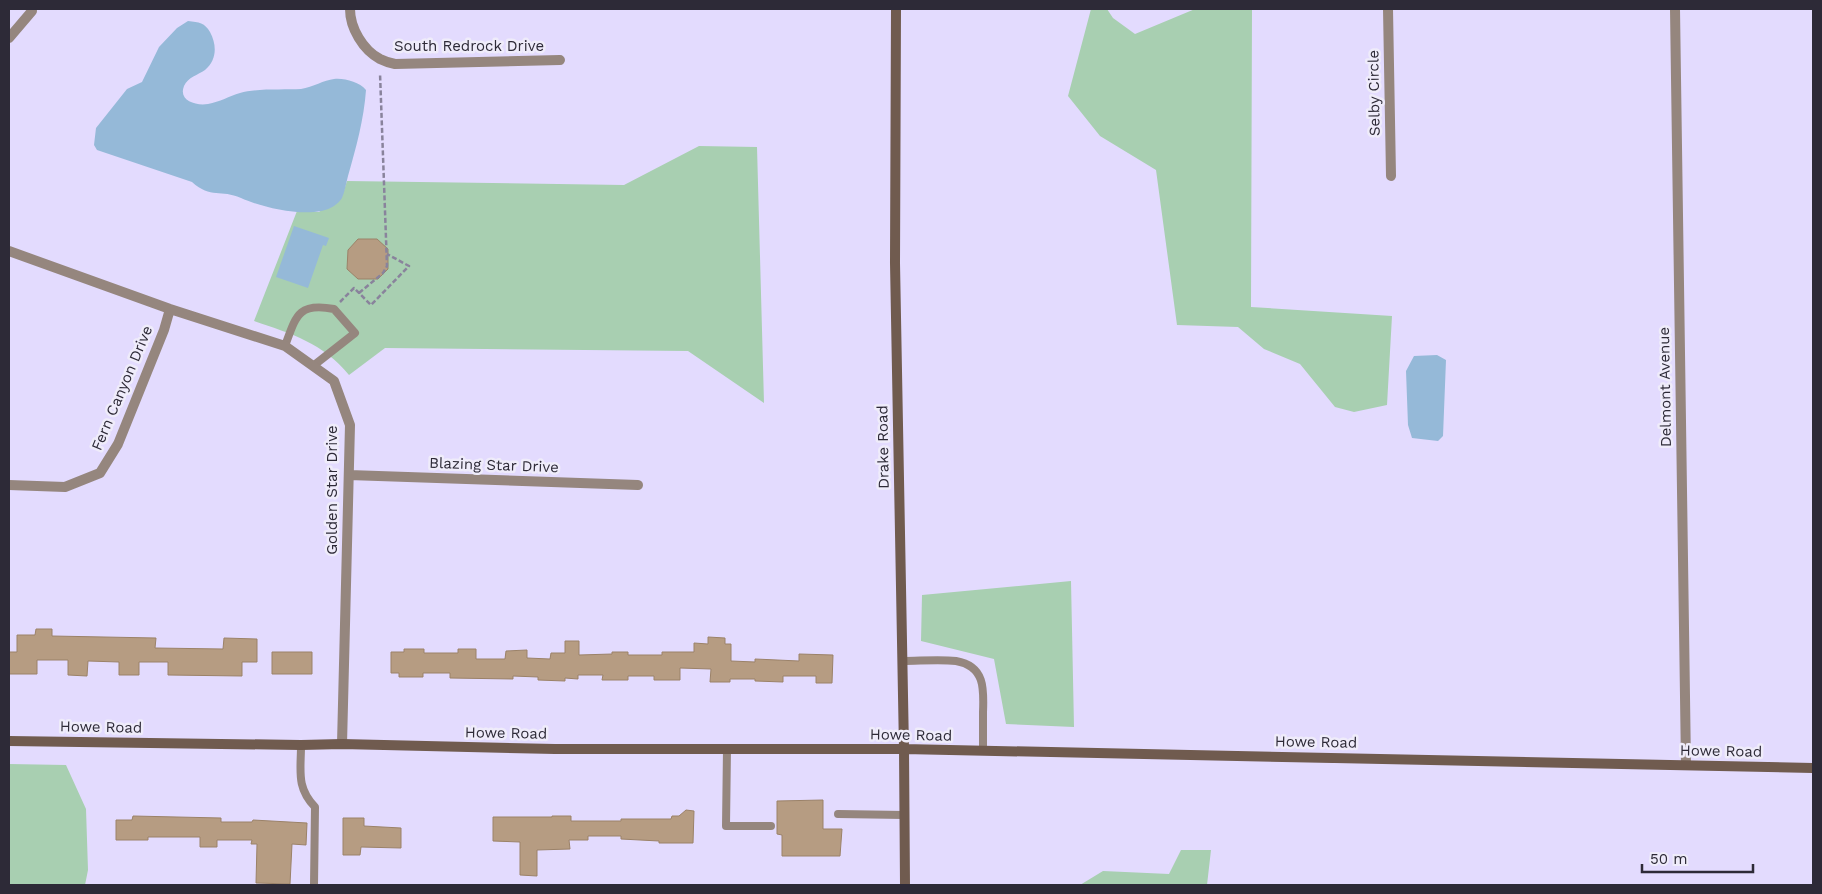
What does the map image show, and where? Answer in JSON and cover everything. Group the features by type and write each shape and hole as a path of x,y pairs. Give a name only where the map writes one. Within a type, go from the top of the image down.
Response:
{"street":[{"name":"South Redrock Drive","path":"350,9 355,32 365,46 380,59 395,64 560,60"},
{"name":"Drake Road","path":"896,9 895,263 905,885"},
{"name":"Selby Circle","path":"1388,9 1391,176"},
{"name":"Delmont Avenue","path":"1675,9 1686,765"},
{"path":"9,38 32,11"},
{"name":"Golden Star Drive","path":"9,251 170,310 285,346 334,381 350,425 342,744"},
{"name":"Fern Canyon Drive","path":"9,485 65,487 100,473 118,444 164,330 170,310"},
{"name":"Blazing Star Drive","path":"350,475 638,485"},
{"name":"Howe Road","path":"9,741 342,744 555,749 983,750 1813,768"}],"lane":[{"path":"285,346 294,320 306,308 321,306 334,309 355,334 313,366"},
{"path":"902,661 955,661 966,664 976,670 982,681 984,692 983,750"},
{"path":"300,745 302,790 315,806 314,885"},
{"path":"727,749 726,826 771,826"},
{"path":"838,814 904,815"}],"path":[{"path":"359,293 382,273 387,266 380,59"},
{"path":"334,309 343,297 354,288 371,305 409,266 387,254"}],"green space":[{"path":"1091,9 1107,9 1113,18 1135,34 1195,9 1252,9 1251,307 1392,316 1387,405 1354,412 1335,407 1300,364 1264,349 1238,327 1177,325 1156,170 1100,136 1068,96"},
{"path":"699,146 757,147 764,403 688,351 385,348 349,375 318,347 294,335 254,321 297,211 319,212 342,196 347,181 624,185"},
{"path":"1071,581 1074,727 1006,724 994,659 921,641 922,595"},
{"path":"9,764 66,765 86,809 88,870 85,885 9,885"},
{"path":"1181,850 1211,850 1207,885 1080,885 1103,871 1169,874"}],"water":[{"path":"188,21 204,25 210,32 215,47 214,57 209,66 191,78 184,86 183,91 186,99 194,103 208,104 254,90 301,89 334,79 352,81 366,90 362,123 343,195 334,206 314,212 275,209 234,195 211,192 192,182 97,150 94,145 96,128 127,89 142,82 159,47 177,28"},
{"path":"294,226 329,238 326,246 323,245 308,288 276,277"},
{"path":"1437,355 1446,360 1443,436 1438,441 1412,438 1408,425 1406,371 1414,356"}],"building":[{"path":"358,239 377,239 388,249 388,269 378,279 358,279 347,269 348,250"},
{"path":"36,629 52,629 52,636 156,638 155,648 223,649 224,638 257,639 257,662 242,662 242,676 168,675 168,662 139,662 139,675 119,675 119,662 88,661 87,676 68,675 68,660 37,660 37,674 9,674 9,652 17,652 17,635 35,635"},
{"path":"708,637 725,638 725,644 731,644 731,661 755,662 755,659 799,661 799,654 833,655 832,683 816,683 816,676 783,676 783,682 730,679 730,682 710,682 711,669 680,668 680,680 654,680 654,676 628,676 628,680 602,680 603,675 578,675 578,679 565,678 565,681 538,680 538,677 513,676 513,679 450,678 450,673 423,673 423,677 399,677 399,673 391,673 391,652 404,652 404,649 424,649 424,653 458,653 458,649 476,649 476,659 505,659 506,651 527,650 527,658 550,659 551,653 565,653 565,641 579,641 579,655 628,652 628,655 662,655 662,652 694,652 694,643 708,644"},
{"path":"272,652 312,652 312,674 272,674"},
{"path":"823,800 823,829 842,829 840,856 782,856 782,835 777,834 777,801"},
{"path":"686,810 694,811 693,843 659,843 659,841 621,839 621,836 588,836 588,840 569,840 570,849 537,850 537,876 520,875 520,842 493,841 493,817 571,816 571,821 621,821 621,819 671,819 672,816 679,816"},
{"path":"133,816 221,818 221,822 252,822 253,820 307,823 306,845 292,844 290,884 256,883 257,844 251,844 252,840 217,840 217,847 200,847 200,837 148,837 148,840 116,840 116,820 132,820"},
{"path":"343,818 364,818 364,826 401,828 401,848 361,847 360,855 343,855"}]}
